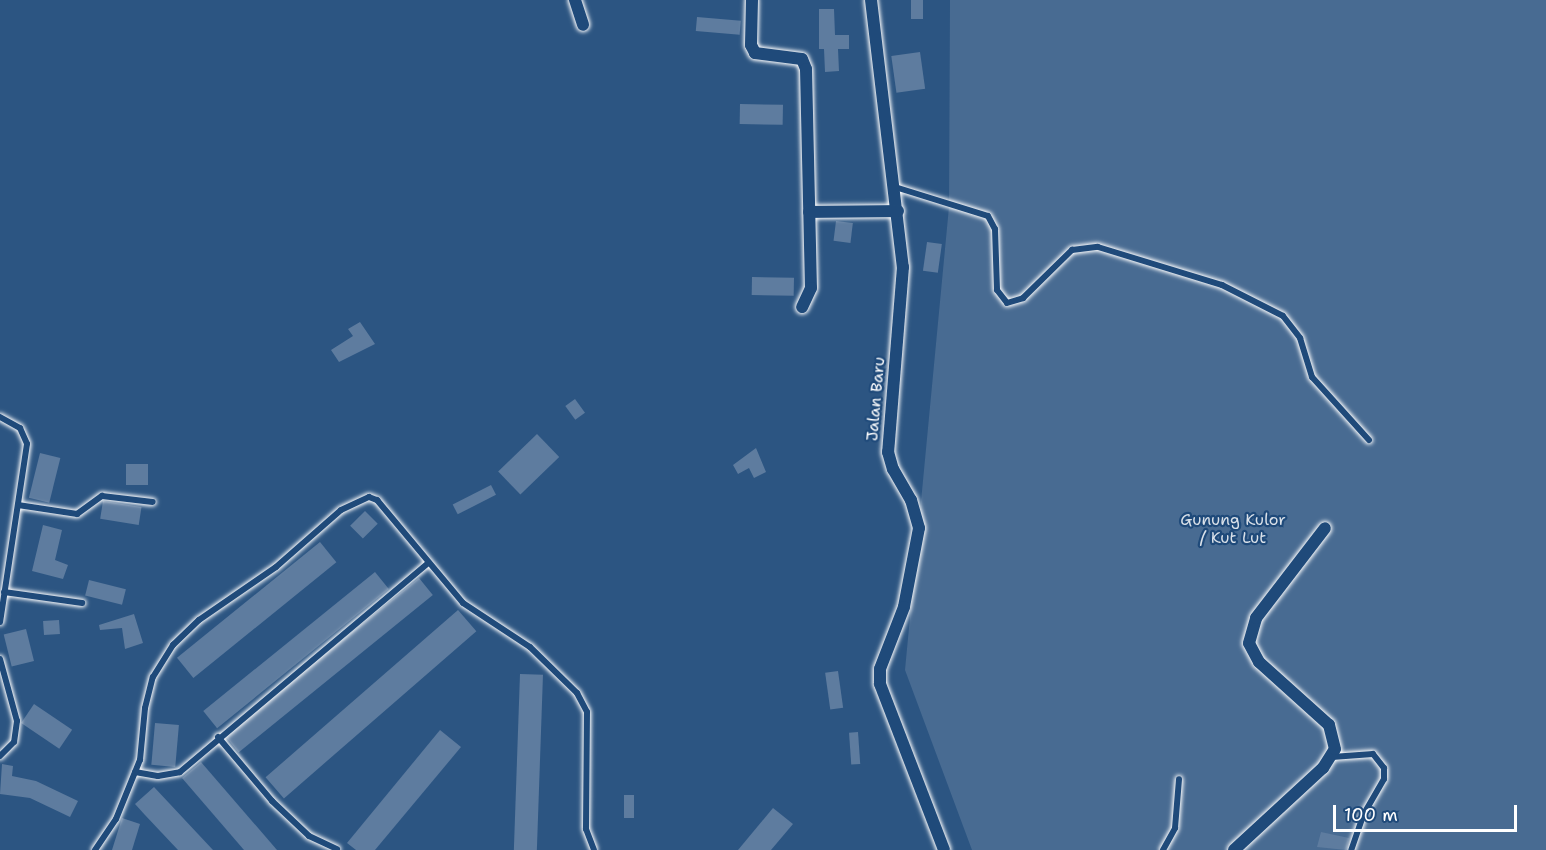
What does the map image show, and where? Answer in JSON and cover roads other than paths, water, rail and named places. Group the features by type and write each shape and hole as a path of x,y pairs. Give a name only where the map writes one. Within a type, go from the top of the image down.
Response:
{"street":[{"path":"575,0 583,26"},
{"path":"752,0 751,45 755,53 795,57 804,63 811,288 801,307"},
{"name":"Jalan Baru","path":"871,0 898,211 902,295 888,452 893,469 914,508 919,540 904,607 880,669 880,684 944,850"},
{"path":"809,212 898,211"},
{"path":"1234,850 1332,757 1335,749 1329,725 1259,662 1249,643 1256,618 1325,528"}],"lane":[{"path":"895,187 988,216 994,230 997,290 1007,303 1023,298 1072,250 1098,246 1222,285 1283,315 1299,338 1312,377 1369,440"},
{"path":"0,417 20,428 27,444 0,622"},
{"path":"18,505 77,514 102,496 153,501"},
{"path":"95,850 116,819 135,772 142,752 145,708 153,677 173,645 199,620 276,567 341,510 362,499 377,500 427,564 463,603 530,647 577,693 586,712 586,829 594,850"},
{"path":"135,772 174,775 427,564"},
{"path":"4,592 82,603"},
{"path":"0,659 17,721 14,742 0,756"},
{"path":"218,737 272,801 309,836 337,849"},
{"path":"1332,757 1373,754 1384,768 1384,780 1364,813 1351,850"},
{"path":"1164,850 1175,828 1179,779"}],"park label":[{"name":"Gunung Kulor / Kut Lut","path":"1233,529"}]}
